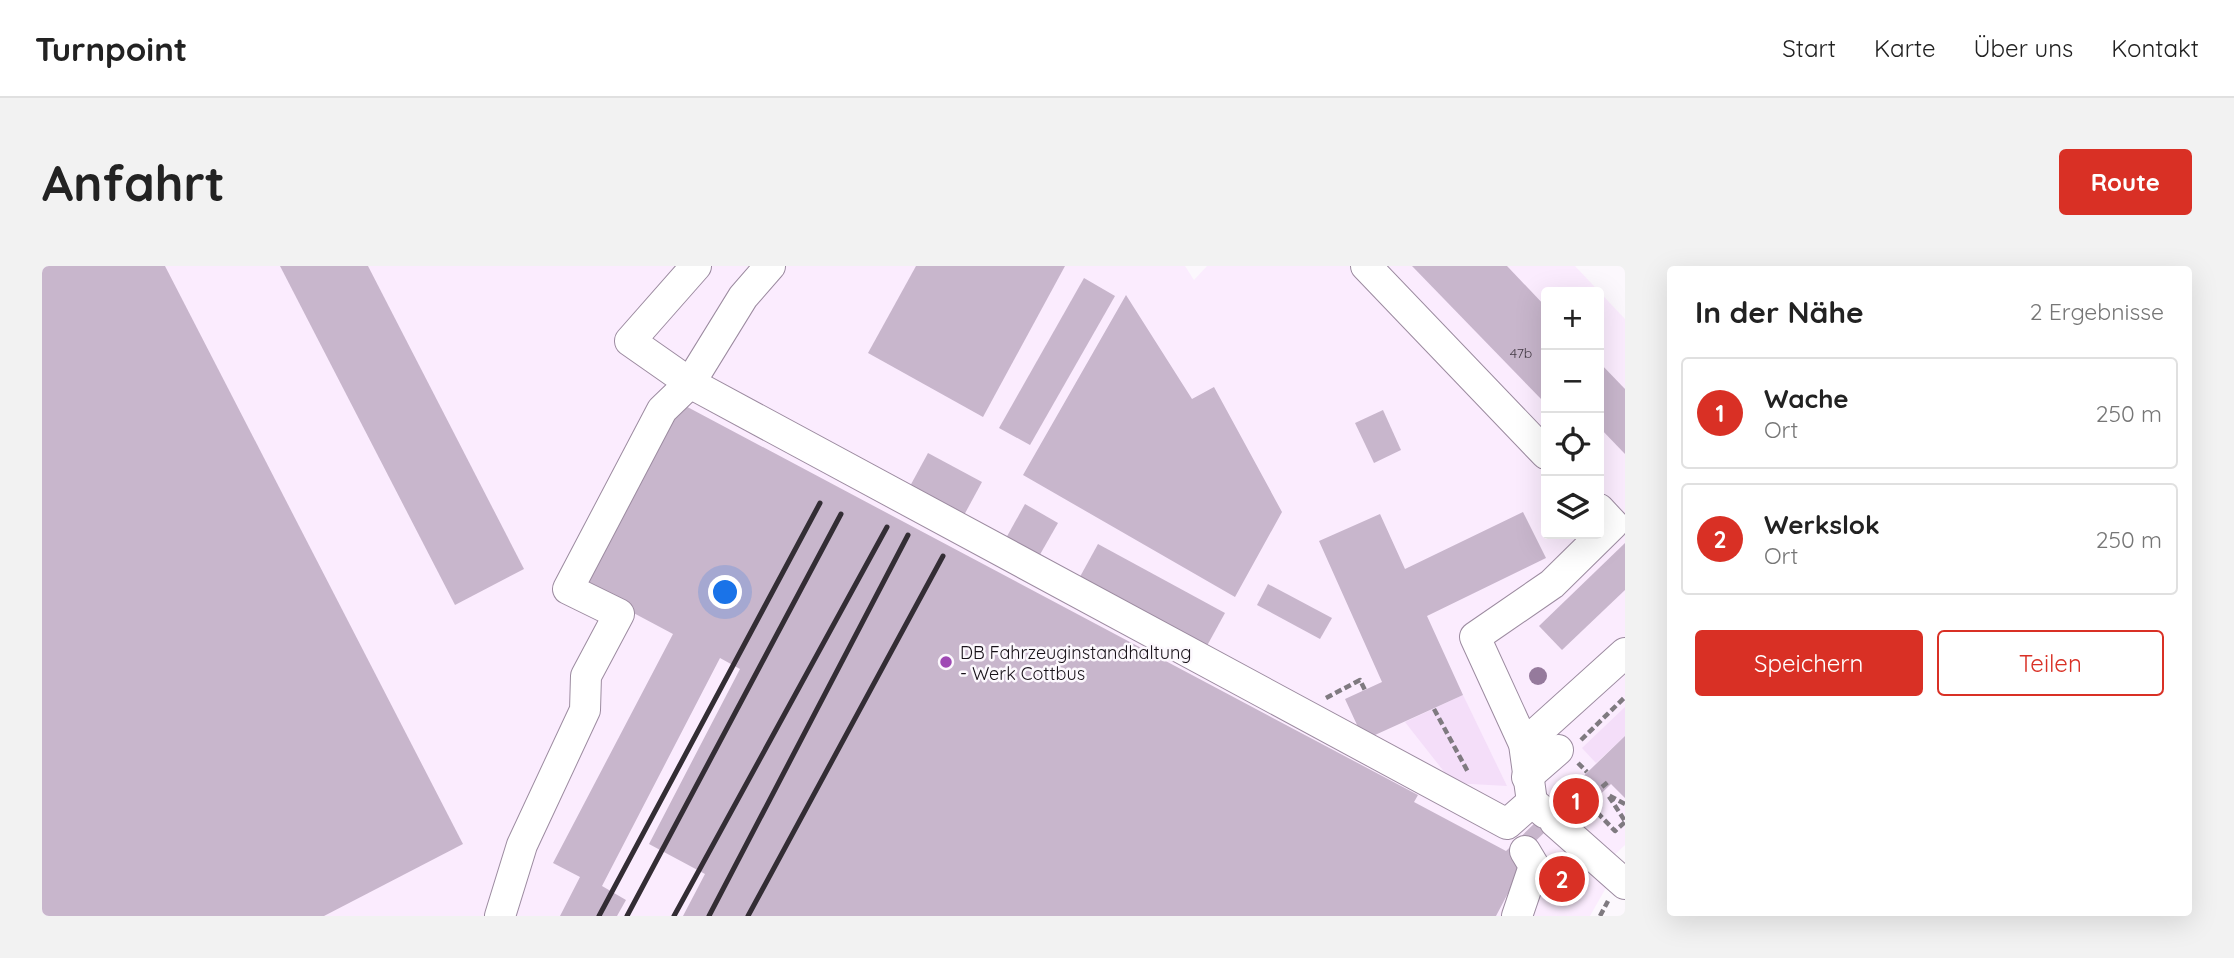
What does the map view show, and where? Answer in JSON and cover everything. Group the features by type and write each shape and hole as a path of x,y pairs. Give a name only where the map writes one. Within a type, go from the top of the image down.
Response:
{"lane":[{"path":"696,266 630,341 690,383 1300,712 1516,838 1534,866 1517,916"},
{"path":"500,916 522,845 585,710 586,676 619,614 568,589 662,411 690,383 743,297 770,266"},
{"path":"1366,266 1541,449"},
{"path":"1604,514 1613,524 1604,533"},
{"path":"1598,539 1552,584 1475,637 1524,744 1540,804 1625,884"},
{"path":"1524,744 1625,653"},
{"path":"1516,838 1571,752"}],"path":[{"path":"1300,712 1360,680 1364,690"},
{"path":"1587,772 1571,752 1625,697"},
{"path":"1434,709 1470,776"},
{"path":"1605,791 1609,781"},
{"path":"1605,791 1625,804"},
{"path":"1590,805 1615,831 1625,822 1605,791"}],"shaded area":[{"path":"42,266 1185,266 1194,280 1207,266 1575,266 1595,287 1541,287 1541,539 1604,539 1604,297 1625,319 1625,845 1594,874 1607,886 1590,916 42,916"},
{"path":"1463,695 1507,786 1453,783 1405,722"},
{"path":"1625,707 1625,736 1596,763 1582,748"}],"building":[{"path":"42,266 165,266 463,844 324,916 42,916"},
{"path":"280,266 368,266 524,569 455,605"},
{"path":"916,266 1065,266 983,417 868,353"},
{"path":"1412,266 1507,266 1541,302 1541,399"},
{"path":"1084,278 1115,296 1030,445 999,428"},
{"path":"1126,295 1192,399 1214,387 1282,512 1235,597 1023,475"},
{"path":"1604,367 1625,389 1625,454 1604,432"},
{"name":"DB Fahrzeuginstandhaltung - Werk Cottbus","path":"678,402 1418,795 1414,802 1506,851 1625,736 1625,798 1611,784 1575,819 1567,811 1525,851 1525,861 1496,916 683,916 705,874 649,844 740,669 720,658 602,886 626,900 617,916 560,916 580,877 553,863 673,634 581,585"},
{"path":"1383,410 1401,450 1374,463 1355,423"},
{"path":"928,453 982,482 963,517 909,488"},
{"path":"1025,504 1058,523 1038,558 1005,540"},
{"path":"1523,512 1546,558 1427,616 1463,695 1364,740 1345,699 1382,682 1319,541 1380,514 1405,569"},
{"path":"1625,543 1625,590 1562,650 1539,626"},
{"path":"1098,544 1225,613 1203,653 1076,584"},
{"path":"1268,584 1332,618 1320,639 1257,605"}],"railway":[{"path":"599,916 820,503"},
{"path":"627,916 841,514"},
{"path":"674,916 887,527"},
{"path":"709,916 908,535"},
{"path":"748,916 943,556"},
{"path":"1551,889 1573,870"}],"place":[{"name":"DB Fahrzeuginstandhaltung - Werk Cottbus","path":"946,662"},
{"name":"Wache","path":"1576,801"},
{"name":"Werkslok","path":"1562,879"}]}
